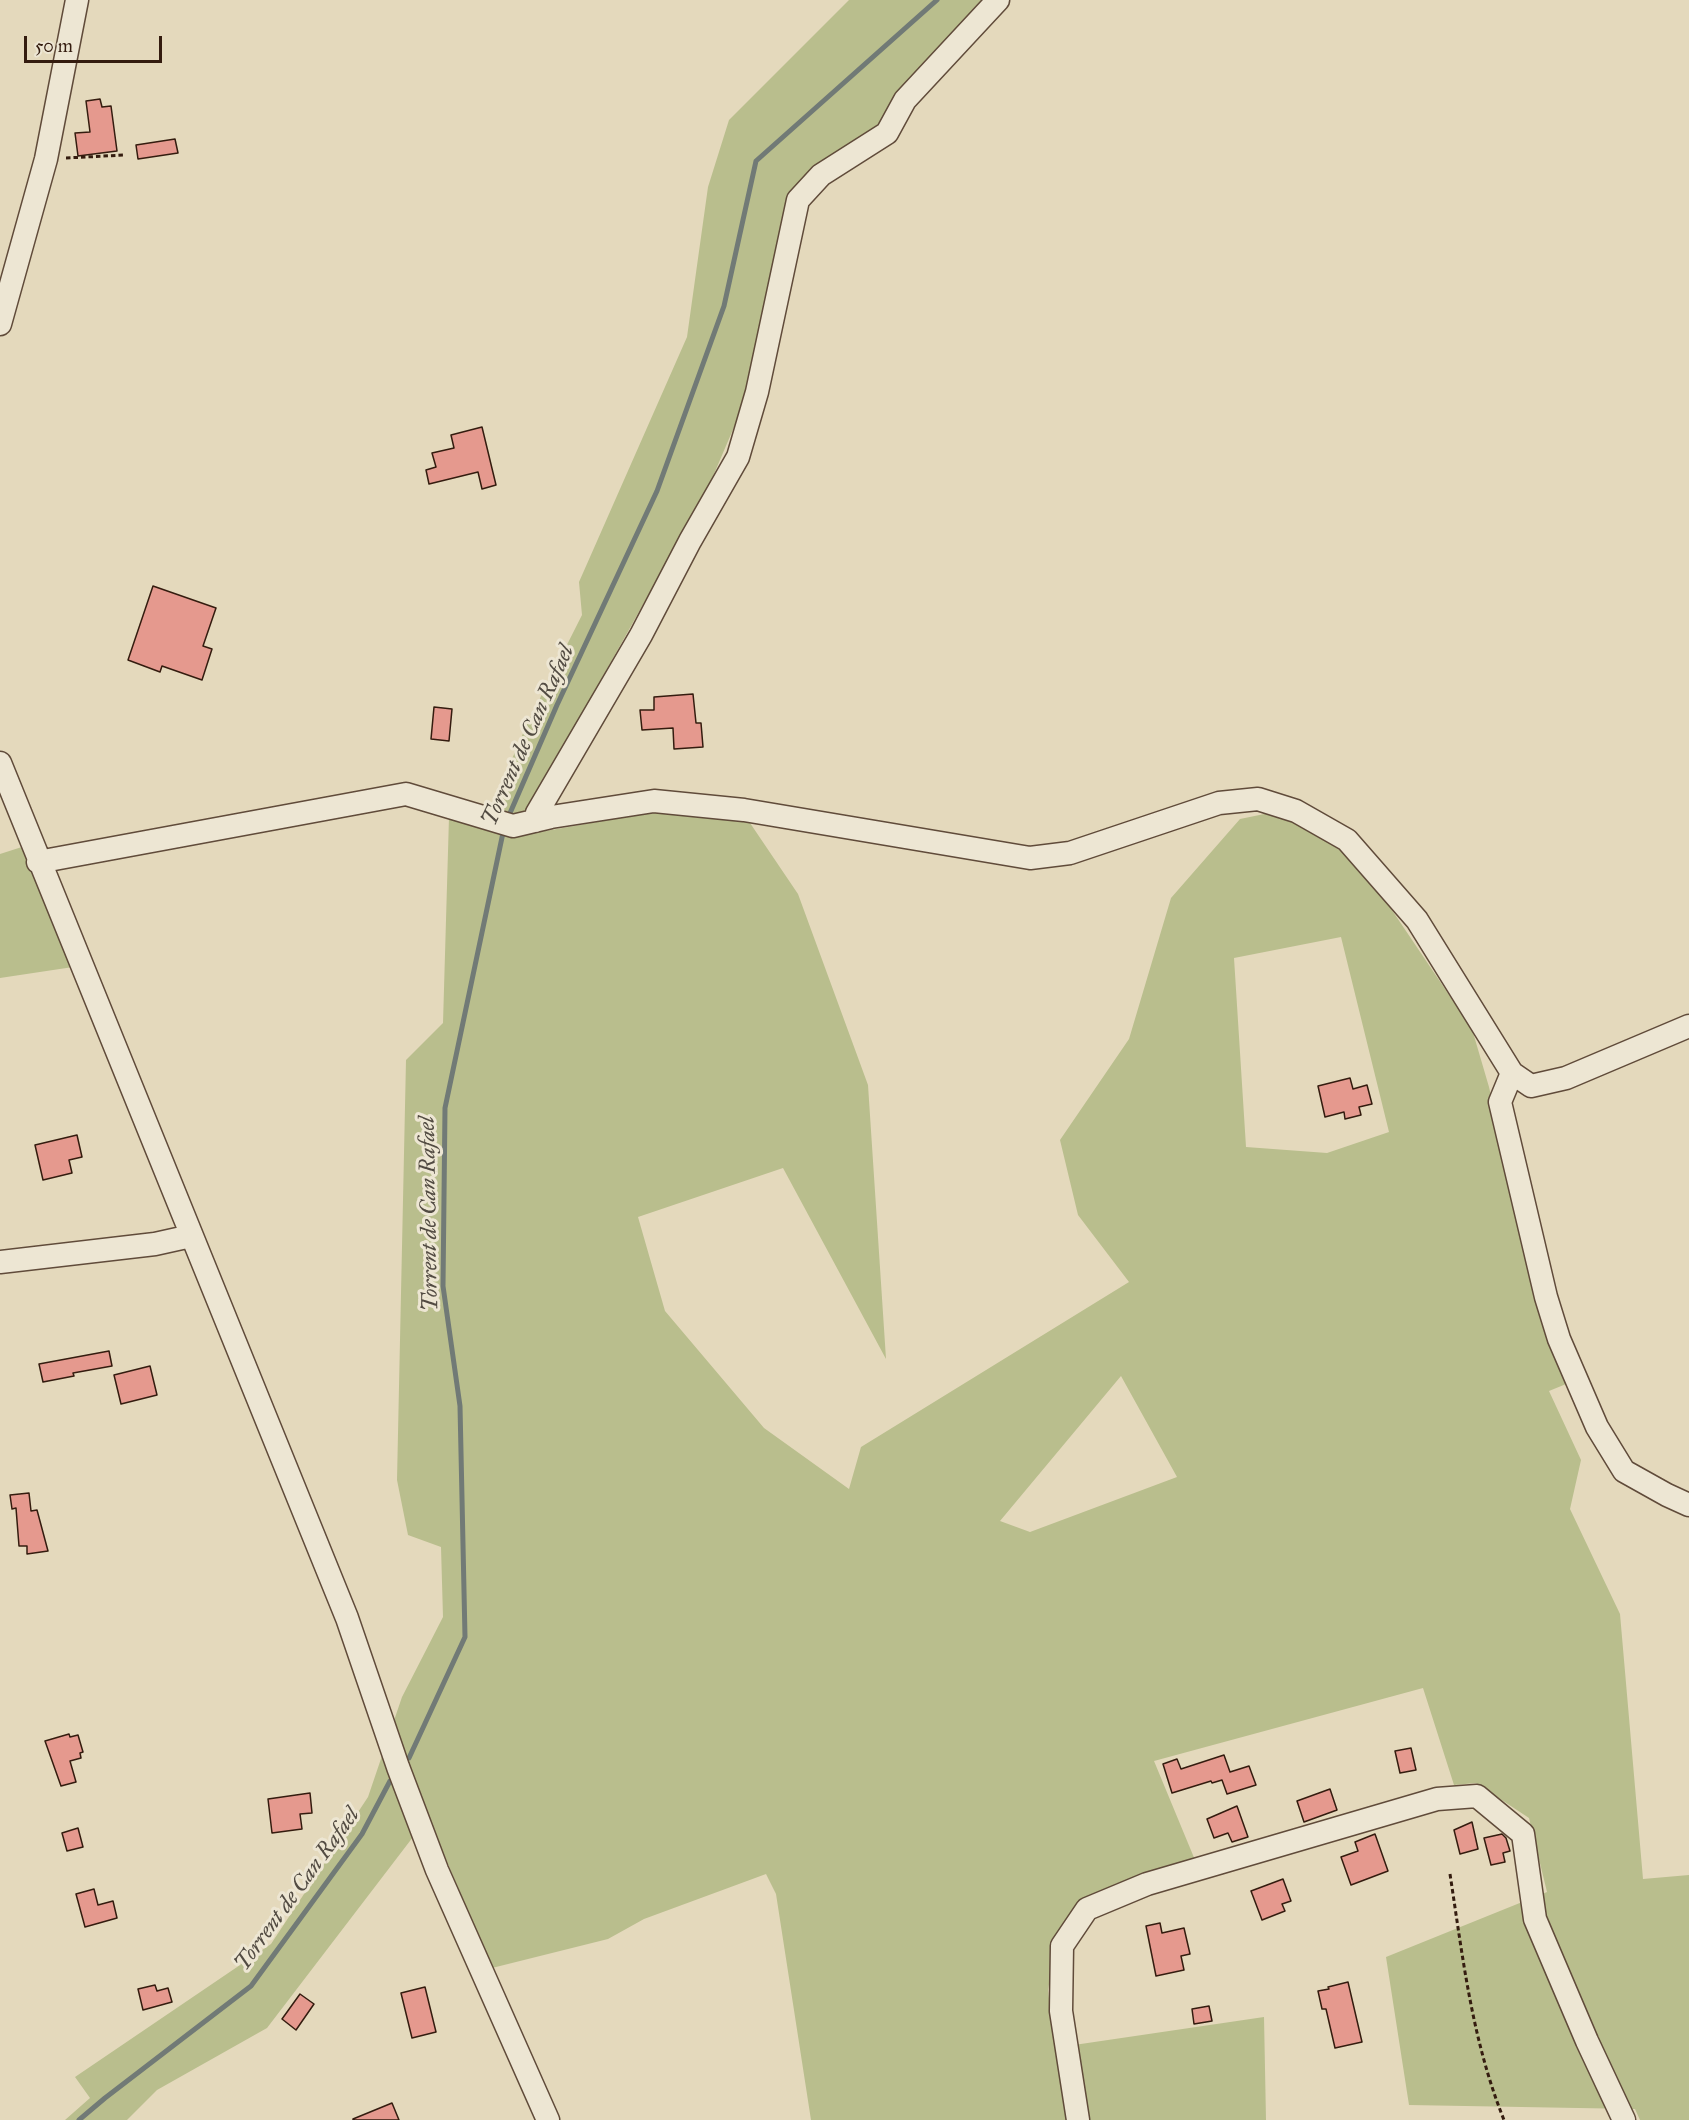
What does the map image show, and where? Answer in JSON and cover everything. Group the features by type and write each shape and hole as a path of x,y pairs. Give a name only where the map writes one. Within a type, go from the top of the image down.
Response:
{"street":[{"path":"0,324 46,159 77,0"},
{"path":"536,821 537,813 641,635 690,541 738,457 757,392 798,200 821,175 888,133 905,100 998,0"},
{"path":"0,763 38,862 347,1618 398,1767 437,1870 548,2120"},
{"path":"38,862 406,794 513,826 654,801 744,810 1030,858 1070,853 1219,803 1258,799 1296,811 1347,840 1417,920 1512,1073 1531,1086 1566,1078 1689,1026"},
{"path":"1512,1073 1500,1102 1546,1297 1559,1339 1597,1427 1624,1471 1689,1505"},
{"path":"0,1262 155,1244 191,1236"},
{"path":"1078,2120 1061,2011 1062,1946 1087,1909 1147,1884 1437,1799 1477,1796 1523,1834 1535,1919 1587,2042 1624,2120"}],"path":[{"path":"46,159 125,155"},
{"path":"1450,1874 1471,2012 1490,2085 1504,2120"}],"green space":[{"path":"849,0 991,0 877,133 804,177 743,406 708,488 525,816 491,808 527,724 582,615 579,582 687,337 708,187 729,120"},
{"path":"654,812 748,820 798,894 868,1085 886,1359 783,1168 638,1217 665,1311 764,1428 849,1489 861,1447 1129,1282 1078,1215 1060,1140 1129,1039 1171,898 1240,819 1274,812 1340,847 1375,885 1472,1029 1489,1087 1534,1281 1571,1382 1549,1391 1581,1460 1570,1509 1620,1614 1643,1879 1689,1875 1689,2120 1640,2120 1635,2109 1409,2105 1386,1957 1547,1892 1529,1818 1476,1783 1454,1785 1423,1688 1154,1761 1195,1860 1115,1884 1078,1910 1057,1939 1048,1990 1055,2048 1071,2120 811,2120 776,1894 766,1874 644,1919 608,1939 492,1968 421,1800 413,1837 267,2028 157,2090 127,2120 65,2120 90,2098 75,2077 271,1944 368,1797 402,1697 443,1617 441,1547 408,1535 397,1480 406,1060 443,1023 449,817 517,836","holes":["1341,937 1389,1132 1327,1153 1246,1147 1234,958","1121,1376 1177,1477 1030,1532 1000,1521"]},
{"path":"25,846 73,967 0,978 0,854"},
{"path":"1264,2017 1266,2120 1088,2120 1074,2045"}],"building":[{"path":"100,99 102,107 111,106 117,151 78,156 75,133 90,132 86,101"},
{"path":"175,139 178,153 138,159 136,145"},
{"path":"482,427 496,485 482,489 478,472 429,484 426,470 436,467 432,453 454,448 451,435"},
{"path":"153,586 216,608 203,646 212,649 202,680 162,666 160,672 128,660"},
{"path":"693,694 696,723 701,723 703,747 674,749 673,728 642,730 640,710 654,710 654,697"},
{"path":"434,707 452,709 449,741 431,739"},
{"path":"1350,1078 1353,1089 1367,1085 1372,1104 1359,1107 1361,1115 1345,1119 1344,1112 1325,1117 1318,1086"},
{"path":"77,1135 82,1157 69,1160 72,1173 43,1180 35,1145"},
{"path":"109,1351 112,1366 73,1373 74,1376 43,1382 39,1364"},
{"path":"150,1366 157,1395 121,1404 114,1375"},
{"path":"29,1493 31,1511 37,1510 48,1551 27,1554 27,1546 19,1546 16,1508 12,1509 10,1495"},
{"path":"69,1734 70,1737 78,1735 83,1752 80,1753 81,1758 70,1761 76,1782 61,1786 45,1741"},
{"path":"1411,1748 1416,1770 1400,1773 1395,1751"},
{"path":"1224,1755 1230,1772 1249,1766 1256,1785 1227,1794 1222,1780 1212,1783 1211,1781 1172,1793 1163,1764 1177,1759 1181,1769"},
{"path":"1330,1789 1337,1810 1304,1822 1297,1801"},
{"path":"310,1793 312,1813 300,1814 302,1829 272,1833 268,1799"},
{"path":"1237,1806 1248,1837 1232,1842 1228,1833 1214,1838 1207,1819"},
{"path":"1472,1822 1478,1849 1460,1854 1454,1830"},
{"path":"78,1828 83,1847 67,1851 62,1833"},
{"path":"1375,1834 1388,1871 1351,1885 1341,1857 1358,1851 1355,1842"},
{"path":"1502,1834 1506,1838 1510,1851 1503,1853 1505,1862 1491,1865 1484,1838"},
{"path":"1283,1879 1291,1901 1282,1904 1285,1911 1262,1920 1251,1891"},
{"path":"94,1889 98,1905 113,1901 117,1918 85,1927 76,1894"},
{"path":"1160,1923 1162,1933 1184,1928 1190,1954 1181,1956 1184,1970 1156,1976 1146,1926"},
{"path":"1348,1982 1362,2042 1335,2048 1326,2009 1322,2009 1318,1991"},
{"path":"155,1985 157,1991 168,1988 172,2002 143,2010 138,1989"},
{"path":"425,1987 436,2032 412,2038 401,1993"},
{"path":"300,1994 314,2004 296,2030 282,2019"},
{"path":"1209,2006 1212,2021 1194,2024 1192,2009"},
{"path":"392,2103 399,2120 353,2120 353,2119"}],"waterway":[{"name":"Torrent de Can Rafael","path":"507,820 557,705 657,491 724,306 756,161 937,0"},
{"name":"Torrent de Can Rafael","path":"409,1758 465,1637 460,1406 443,1286 445,1108 504,828"},
{"name":"Torrent de Can Rafael","path":"79,2120 251,1986 362,1834 390,1781"}]}
